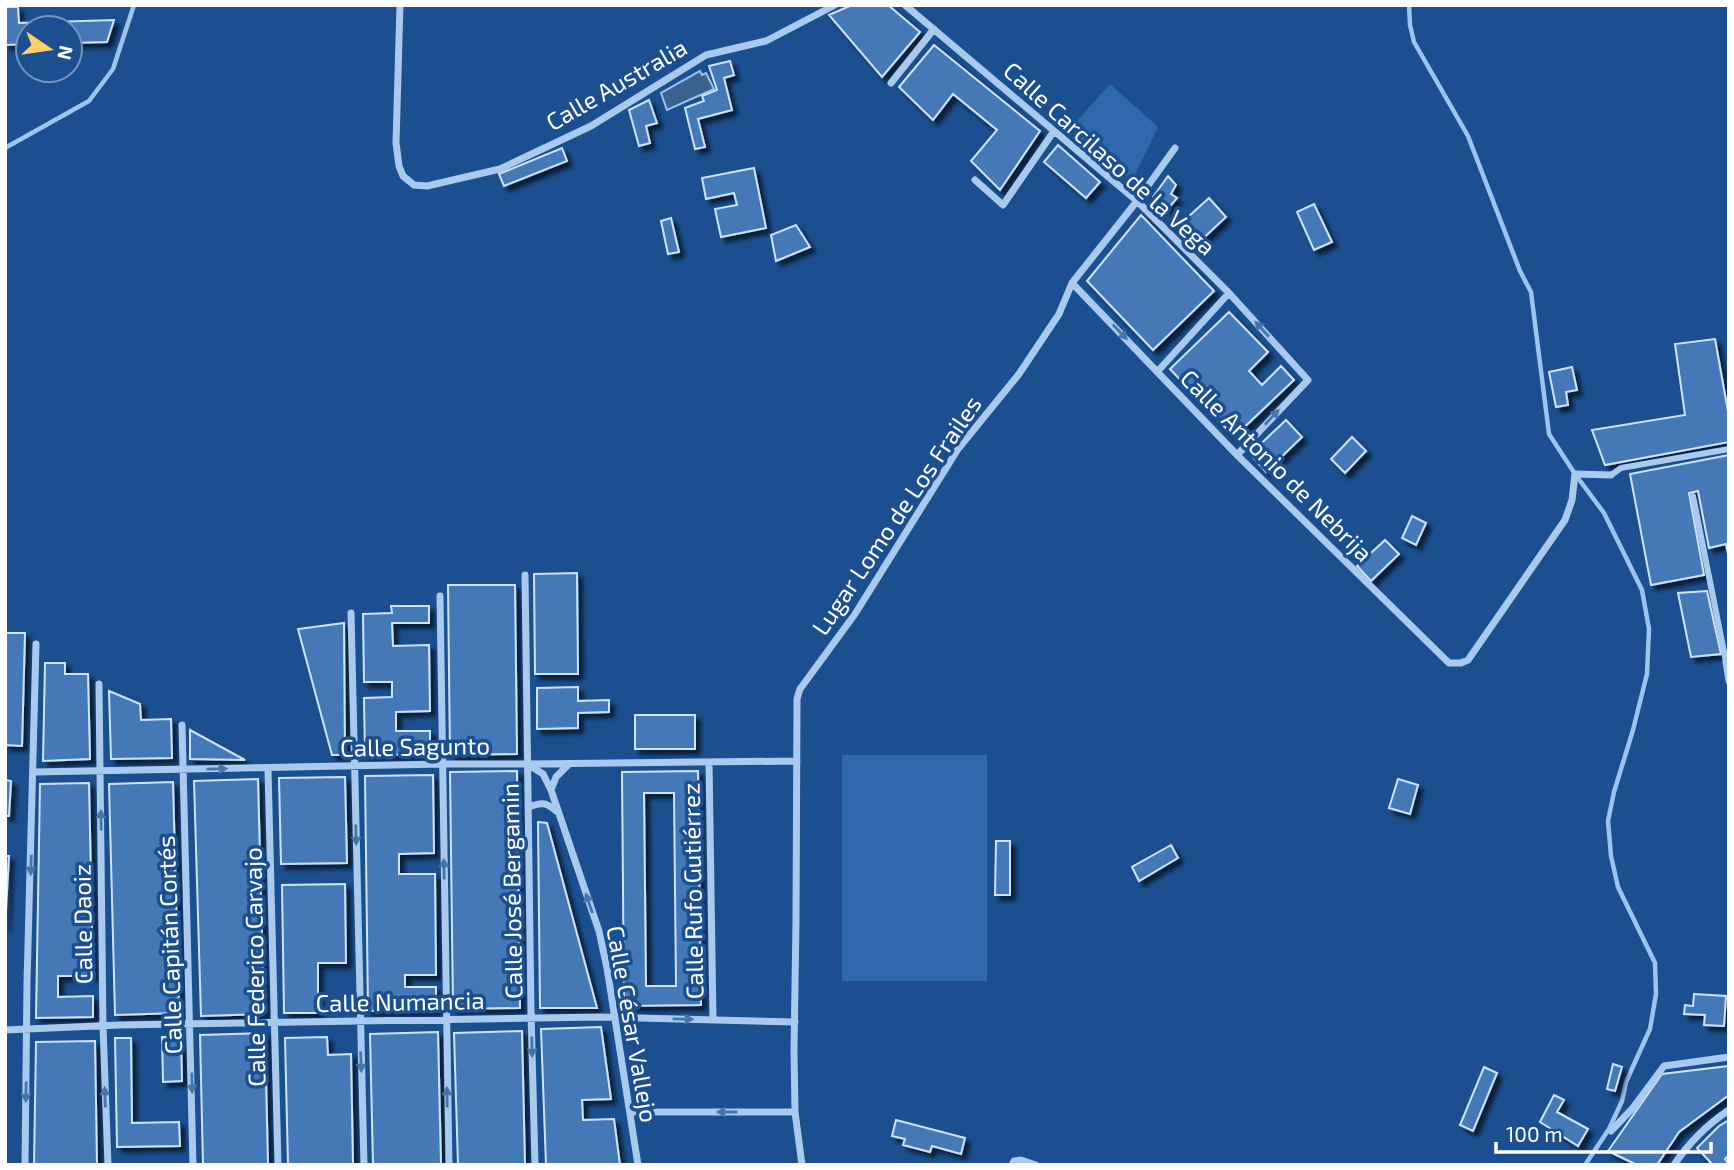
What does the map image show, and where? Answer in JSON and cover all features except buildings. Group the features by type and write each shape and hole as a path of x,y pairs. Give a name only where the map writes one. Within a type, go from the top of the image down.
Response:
{"street":[{"name":"Calle Australia","path":"400,5 396,143 399,166 403,176 414,185 427,186 500,169 591,126 706,55 766,41 835,5"},
{"name":"Calle Carcilaso de la Vega","path":"905,5 1137,201 1229,293 1308,380 1237,455"},
{"path":"891,83 933,29"},
{"path":"975,180 1003,205 1054,131"},
{"name":"Lugar Lomo de Los Frailes","path":"797,761 797,699 800,689 855,614 958,449 1019,373 1059,314 1073,283 1175,148"},
{"name":"Calle Antonio de Nebrija","path":"1073,283 1237,455 1449,663 1468,660 1565,520 1572,500 1575,474 1611,475"},
{"path":"1157,372 1229,293"},
{"path":"1611,475 1621,468 1729,449"},
{"path":"1693,496 1729,681"},
{"name":"Calle José Bergamin","path":"525,575 535,1165"},
{"path":"440,596 449,1165"},
{"path":"351,613 363,1165"},
{"path":"25,1165 36,644"},
{"name":"Calle Daoiz","path":"99,684 103,1026 108,1165"},
{"name":"Calle Capitán Cortés","path":"182,724 193,1165"},
{"path":"797,761 795,1112 802,1165"},
{"name":"Calle Sagunto","path":"34,772 443,764 797,761"},
{"name":"Calle Rufo Gutiérrez","path":"709,762 713,1020"},
{"name":"Calle César Vallejo","path":"528,764 543,774 551,790 599,931 638,1165"},
{"path":"551,790 556,777 569,764"},
{"name":"Calle Federico Carvajo","path":"268,769 278,1165"},
{"path":"529,807 540,802 548,804 557,812"},
{"name":"Calle Numancia","path":"5,1030 615,1017 795,1022"},
{"path":"1611,1131 1632,1109 1664,1066 1729,1057"},
{"path":"1674,1165 1683,1152 1729,1110"},
{"path":"630,1112 795,1112"},
{"path":"1012,1165 1014,1161 1021,1160 1036,1165"}],"shaded area":[{"path":"700,71 702,75 706,73 714,89 667,110 661,93"},
{"path":"1110,84 1158,127 1132,181 1068,131"},
{"path":"842,755 987,755 987,981 842,981"}],"waterway":[{"path":"5,148 89,101 113,69 134,5"},
{"path":"1409,5 1414,42 1468,136 1520,271 1531,292 1549,434 1604,513 1642,590 1649,629 1647,674 1608,821 1611,856 1618,887 1655,963 1656,994 1650,1029 1626,1082 1622,1101 1609,1129 1585,1165"}]}
